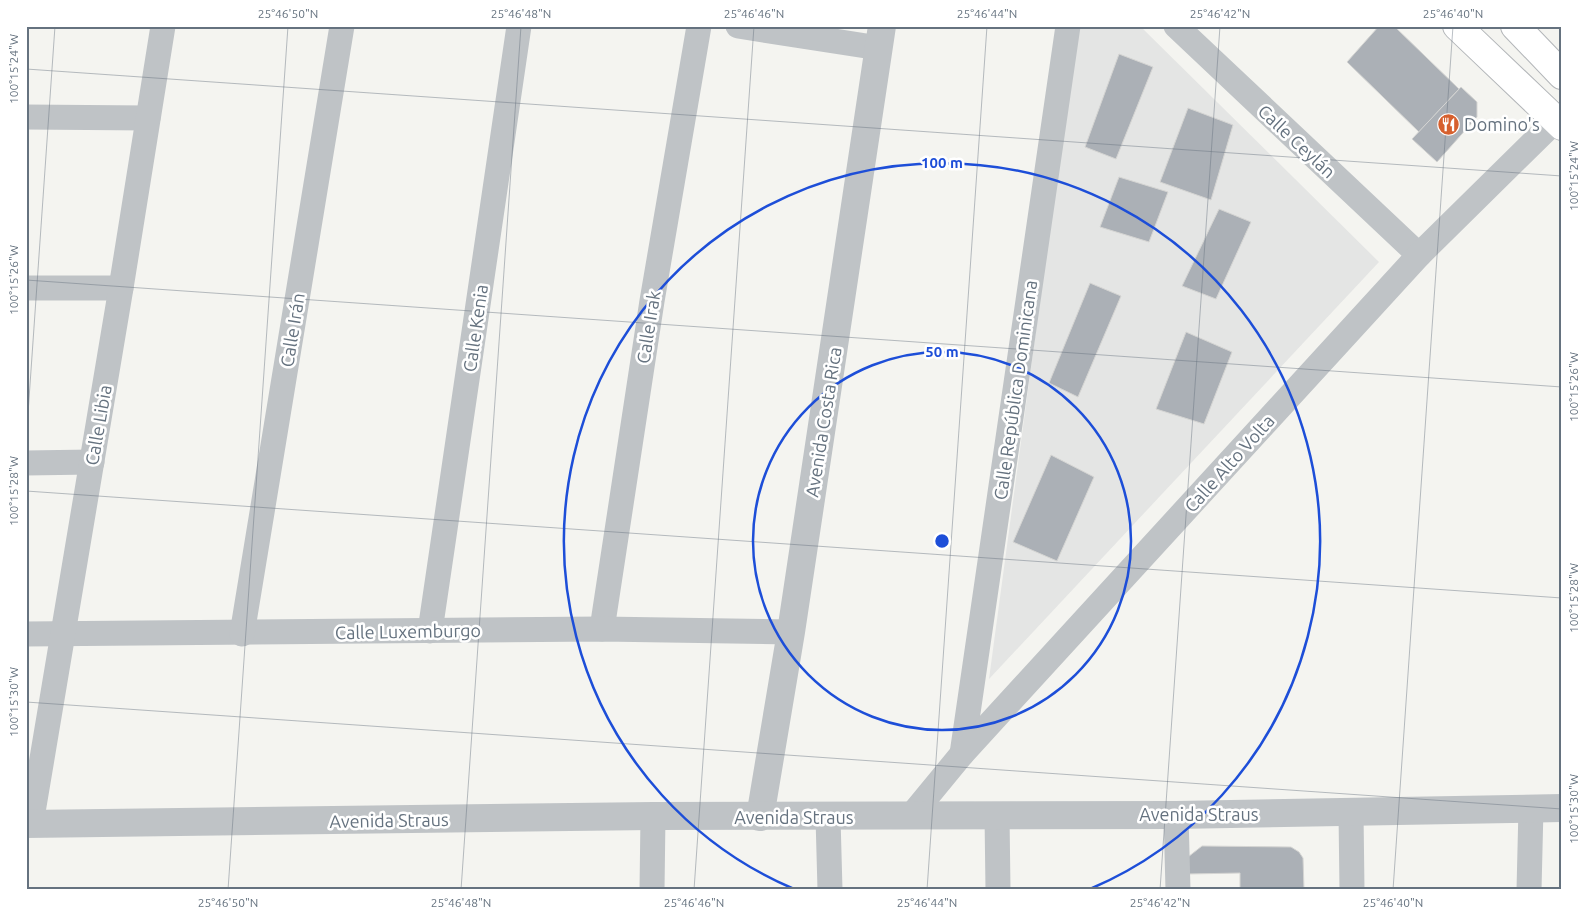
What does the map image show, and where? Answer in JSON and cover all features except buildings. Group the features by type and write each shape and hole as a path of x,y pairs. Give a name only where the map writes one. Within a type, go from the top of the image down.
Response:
{"main road":[{"path":"1457,26 1559,123"},
{"path":"1515,26 1562,75"}],"street":[{"name":"Calle Libia","path":"28,824 64,635 162,26"},
{"name":"Calle Irán","path":"242,634 342,26"},
{"name":"Calle Kenia","path":"430,631 519,26"},
{"name":"Calle Irak","path":"602,629 652,301 699,26"},
{"path":"738,26 881,37"},
{"name":"Calle República Dominicana","path":"962,754 1068,26"},
{"name":"Calle Ceylán","path":"1176,26 1419,255"},
{"name":"Avenida Costa Rica","path":"760,817 791,632 881,37"},
{"path":"26,117 148,118"},
{"name":"Calle Alto Volta","path":"911,816 962,754 1419,255 1559,123"},
{"path":"26,288 121,288"},
{"path":"26,463 92,462"},
{"name":"Calle Luxemburgo","path":"26,634 242,634 602,629 791,632"},
{"path":"1529,890 1531,808"},
{"name":"Avenida Straus","path":"28,824 653,816 1176,815 1562,808"},
{"path":"1351,813 1352,890"},
{"path":"997,815 998,890"},
{"path":"1176,815 1178,890"},
{"path":"652,890 653,816"},
{"path":"828,817 830,890"}],"shaded area":[{"path":"1077,26 1140,26 1379,262 989,679"}],"place":[{"name":"Domino's","path":"1448,124"}]}
